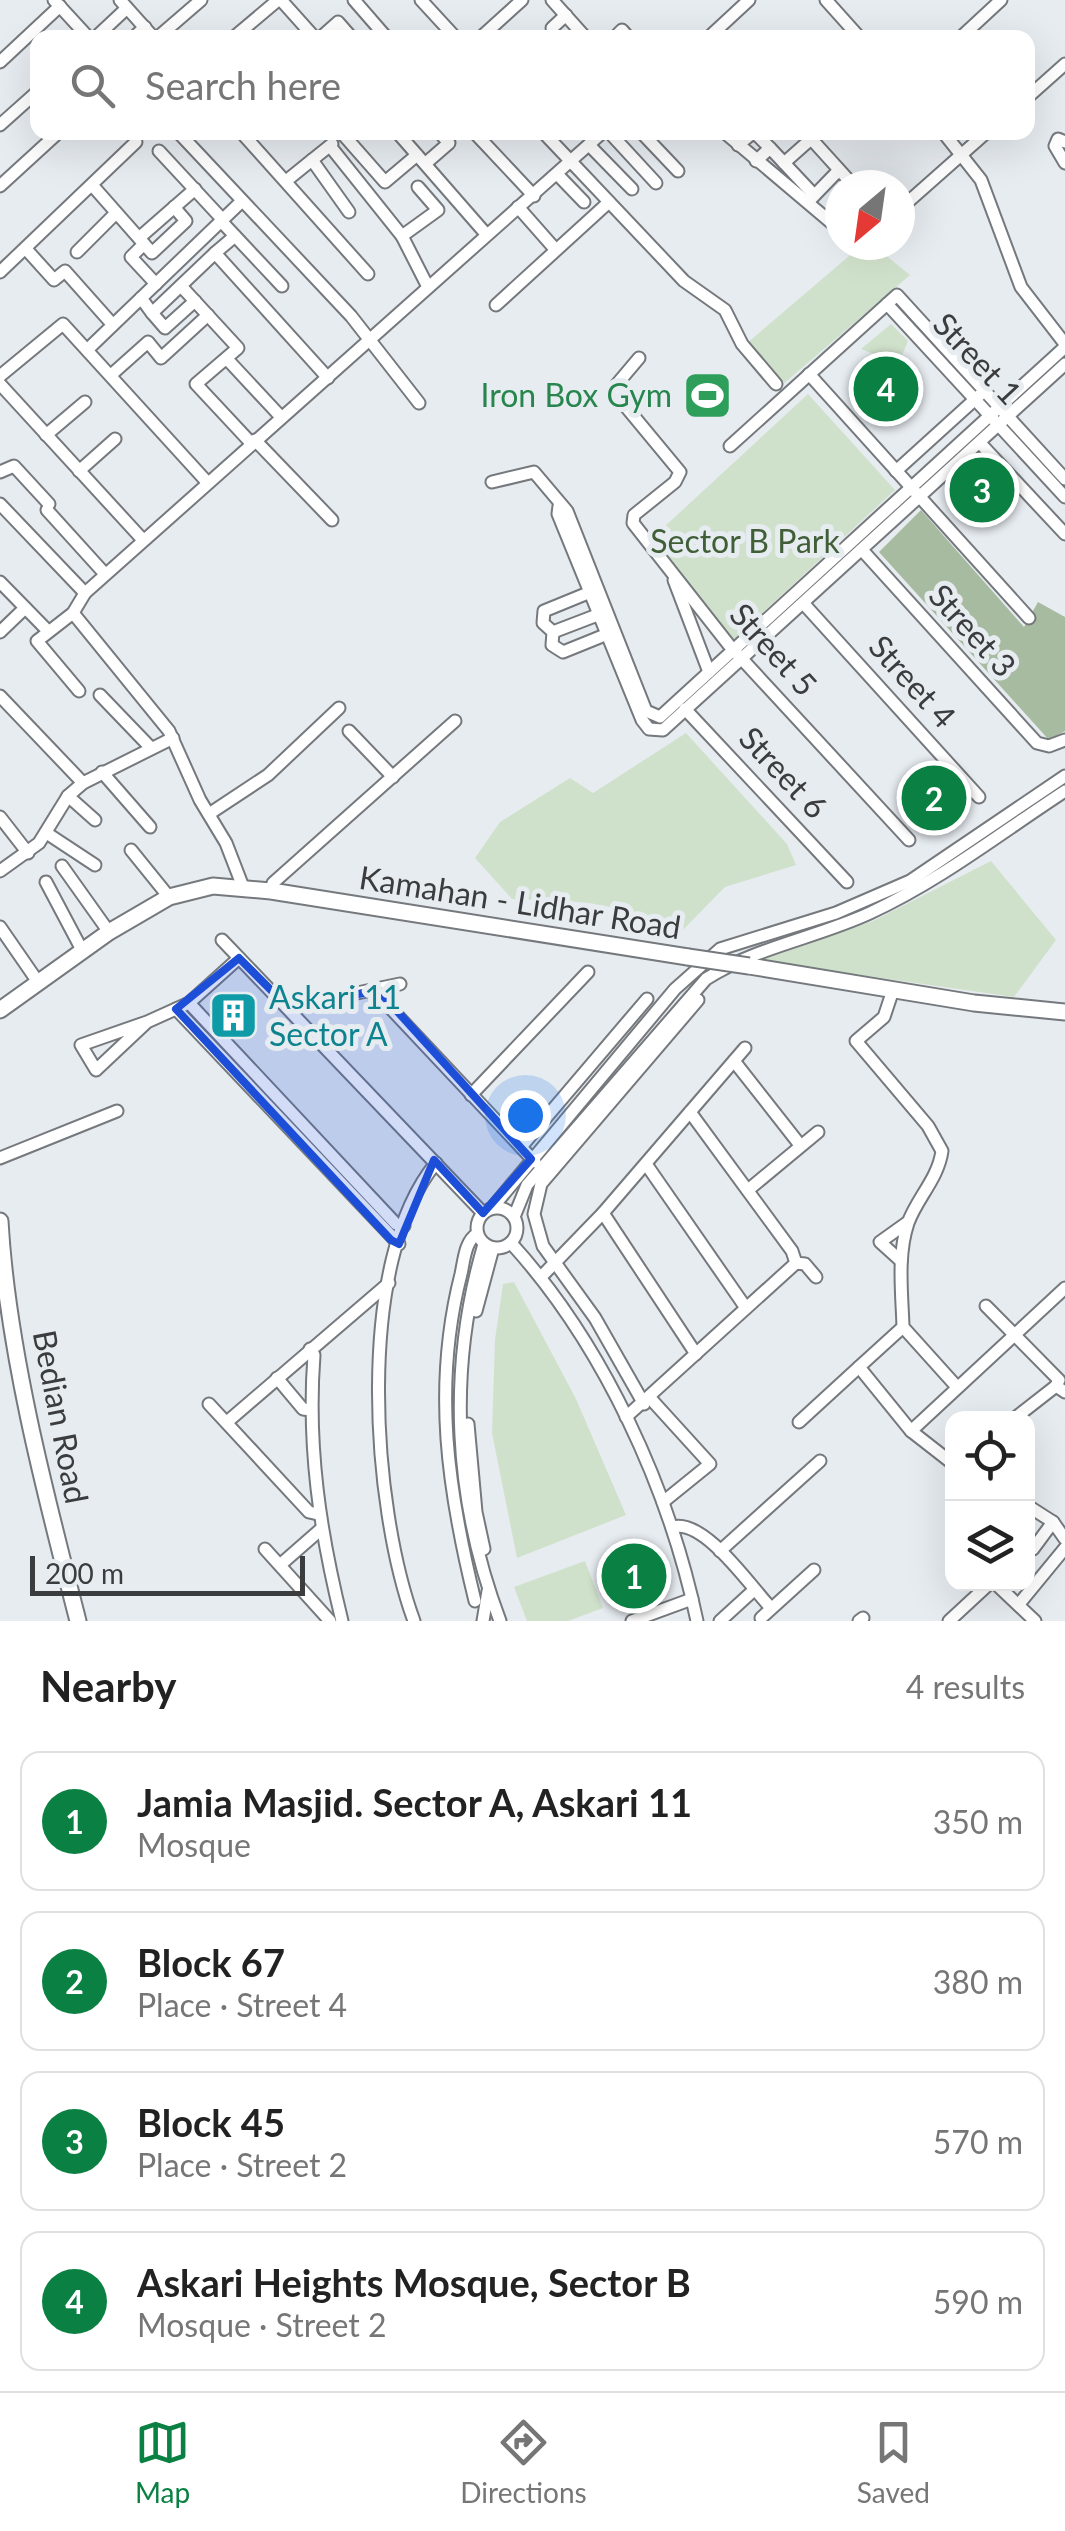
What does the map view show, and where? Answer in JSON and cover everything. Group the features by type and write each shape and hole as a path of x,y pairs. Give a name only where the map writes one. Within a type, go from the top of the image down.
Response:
{"main road":[{"name":"Kamahan - Lidhar Road","path":"0,1010 82,950 169,897 202,887 243,887 894,990 1065,1012"},
{"name":"Bedian Road","path":"0,1221 40,1464 78,1621"}],"street":[{"path":"165,30 200,0"},
{"path":"242,30 279,0 310,30"},
{"path":"354,0 380,30"},
{"path":"489,30 522,0"},
{"path":"552,0 579,30"},
{"path":"719,30 749,0"},
{"path":"826,0 853,30"},
{"path":"969,30 1001,0"},
{"path":"423,1 449,30"},
{"path":"31,30 57,3 84,30"},
{"path":"100,30 124,4 147,30"},
{"path":"552,28 566,15"},
{"path":"141,30 144,27"},
{"path":"245,27 248,30"},
{"path":"0,62 30,31"},
{"path":"1035,91 1065,64"},
{"path":"0,125 30,98"},
{"path":"1065,142 1058,139 1054,146 1065,163"},
{"path":"0,186 49,140"},
{"path":"185,140 368,340 419,403"},
{"path":"248,140 368,274"},
{"path":"286,181 336,140"},
{"path":"347,140 385,182 449,143 447,140"},
{"path":"403,140 486,234"},
{"path":"482,140 534,196"},
{"path":"549,140 684,282 725,310 742,344 776,384"},
{"path":"79,691 37,645 73,614 84,593 595,140"},
{"path":"614,140 656,183"},
{"path":"649,140 678,171"},
{"path":"733,140 825,215"},
{"path":"738,145 744,140"},
{"path":"762,140 810,200"},
{"path":"784,163 804,140"},
{"path":"812,140 839,170"},
{"path":"683,706 709,672 738,655 804,604 980,443 999,415 1065,346 1021,288 989,198 950,140"},
{"path":"915,196 978,140"},
{"path":"0,272 136,142"},
{"path":"589,144 632,189"},
{"path":"330,146 402,236 428,286"},
{"path":"756,161 770,148"},
{"path":"159,152 282,286"},
{"path":"312,160 349,212"},
{"path":"557,174 584,202"},
{"path":"810,200 825,184"},
{"path":"92,185 172,268"},
{"path":"402,236 438,210 418,187"},
{"path":"156,284 131,257 194,189"},
{"path":"87,350 242,202"},
{"path":"496,304 609,202"},
{"path":"518,206 555,250"},
{"path":"146,244 170,236 186,221 174,207"},
{"path":"77,252 116,213"},
{"path":"170,236 186,255"},
{"path":"152,313 234,236"},
{"path":"26,249 54,280 65,271 113,325"},
{"path":"215,254 328,378"},
{"path":"181,286 238,348 196,384 332,520"},
{"path":"141,298 165,328 194,300"},
{"name":"Street 1","path":"730,446 892,299 999,415 1065,497"},
{"path":"111,376 148,342 161,358 208,316"},
{"path":"0,376 60,324 207,482"},
{"name":"Street 5","path":"639,358 612,390 680,472 632,520 738,655 909,840"},
{"path":"227,359 281,417"},
{"path":"559,506 558,514 588,592 602,613 606,635 642,720 655,724 683,706 912,486 1065,364"},
{"path":"809,374 1029,618"},
{"path":"0,384 143,540"},
{"path":"896,472 980,394"},
{"path":"46,435 85,402"},
{"name":"Street 1","path":"999,415 1065,478"},
{"path":"79,471 115,439"},
{"path":"980,443 1065,534"},
{"path":"0,472 14,466 105,574"},
{"path":"492,482 534,472 568,512 602,613 655,724"},
{"path":"0,504 84,593"},
{"name":"Street 3","path":"863,551 1044,746 1065,740"},
{"path":"675,579 672,585 709,672"},
{"path":"0,582 48,632"},
{"path":"553,632 543,623 544,611 588,592"},
{"name":"Street 4","path":"804,604 978,798"},
{"path":"0,632 25,608"},
{"path":"553,632 602,613"},
{"path":"73,614 151,704 173,738 243,887"},
{"path":"553,632 552,645 563,652 606,635"},
{"path":"100,695 151,748"},
{"path":"0,696 83,783"},
{"name":"Street 6","path":"683,706 847,882"},
{"path":"209,814 268,774 339,708"},
{"path":"271,891 273,883 455,721"},
{"path":"349,731 392,777"},
{"path":"0,871 48,834 68,796 83,783 173,738"},
{"path":"102,772 150,827"},
{"path":"503,1620 476,1512 468,1434 475,1314 488,1211 706,979 744,958 866,914 950,873 979,844 1065,776"},
{"path":"511,1243 517,1233 514,1217 536,1163 675,989 720,949 872,899 979,844 1065,791"},
{"path":"68,796 96,820"},
{"path":"0,817 28,853"},
{"path":"48,834 95,865"},
{"path":"131,850 169,897"},
{"path":"62,866 109,932"},
{"path":"46,882 82,950"},
{"path":"0,927 38,982"},
{"path":"222,940 436,1163 488,1211 504,1209 514,1217"},
{"path":"147,1022 142,1032 96,1070 81,1045 183,1006 239,958"},
{"path":"471,1095 588,972"},
{"path":"292,1012 300,1006 400,984"},
{"path":"378,990 536,1163"},
{"path":"894,990 884,1017 856,1041 928,1126 942,1151 934,1177 908,1222 900,1261 903,1327 957,1387"},
{"path":"521,1147 647,999"},
{"path":"663,1502 710,1464 647,1401 535,1225 541,1184 698,1000"},
{"path":"183,1006 396,1224 404,1226"},
{"path":"183,1006 399,1244"},
{"path":"541,1276 646,1164 745,1048"},
{"path":"734,1062 800,1146"},
{"path":"0,1158 117,1111"},
{"path":"690,1112 796,1263"},
{"path":"748,1190 818,1132"},
{"path":"414,1621 395,1556 380,1461 379,1393 389,1283 404,1226 420,1186 436,1163"},
{"path":"646,1164 746,1308"},
{"path":"602,1213 696,1354"},
{"path":"900,1261 880,1242 908,1222"},
{"path":"475,1601 449,1494 444,1414 455,1298 469,1242 511,1243 541,1276 626,1417 673,1527 697,1621"},
{"path":"485,1242 474,1280 463,1350 460,1436 467,1512 488,1588 503,1620"},
{"path":"626,1417 796,1263 805,1264 816,1277"},
{"path":"227,1422 389,1283"},
{"path":"911,1431 1065,1288"},
{"path":"986,1306 1059,1380 1060,1389 1026,1411"},
{"path":"799,1422 903,1327"},
{"path":"310,1349 314,1355 311,1410 318,1514 342,1621"},
{"path":"859,1367 911,1431 945,1458"},
{"path":"277,1378 304,1409 311,1410"},
{"path":"209,1404 309,1512 318,1514"},
{"path":"720,1551 820,1461"},
{"path":"1035,1511 1052,1522 1065,1539"},
{"path":"1035,1544 1052,1522"},
{"path":"673,1527 693,1530 720,1551 762,1619 814,1570"},
{"path":"280,1565 320,1530"},
{"path":"265,1548 330,1621"},
{"path":"1019,1604 1065,1548"},
{"path":"488,1588 484,1618 503,1620"},
{"path":"949,1621 981,1591"},
{"path":"1004,1591 1035,1621"},
{"path":"749,1594 771,1608"},
{"path":"720,1621 749,1594"},
{"path":"632,1621 662,1616 692,1599"}],"highlighted area":[{"path":"239,958 289,1008 378,990 531,1159 483,1213 434,1160 399,1244 391,1240 176,1009"}],"green space":[{"path":"844,260 892,260 910,275 782,385 746,344"},
{"path":"891,324 908,341 902,355 889,360 861,349"},
{"name":"Sector B Park","path":"808,394 895,490 732,641 650,540"},
{"path":"921,510 1024,627 1038,602 1065,617 1065,731 1049,740 879,552"},
{"path":"686,733 787,844 796,865 725,887 671,942 635,916 616,909 577,902 512,899 475,858 500,822 570,778 593,793"},
{"path":"991,861 1056,940 1014,997 755,960 873,921"},
{"path":"514,1282 576,1399 626,1515 517,1558 492,1433 495,1340 503,1284"},
{"path":"585,1561 603,1608 568,1621 527,1621 514,1587"}],"place":[{"name":"Askari Heights Mosque, Sector B","path":"886,389"},
{"name":"Iron Box Gym","path":"707,396"},
{"name":"Block 45","path":"982,490"},
{"name":"Block 67","path":"934,798"},
{"name":"Askari 11 Sector A","path":"234,1016"},
{"name":"Jamia Masjid. Sector A, Askari 11","path":"634,1576"}]}
